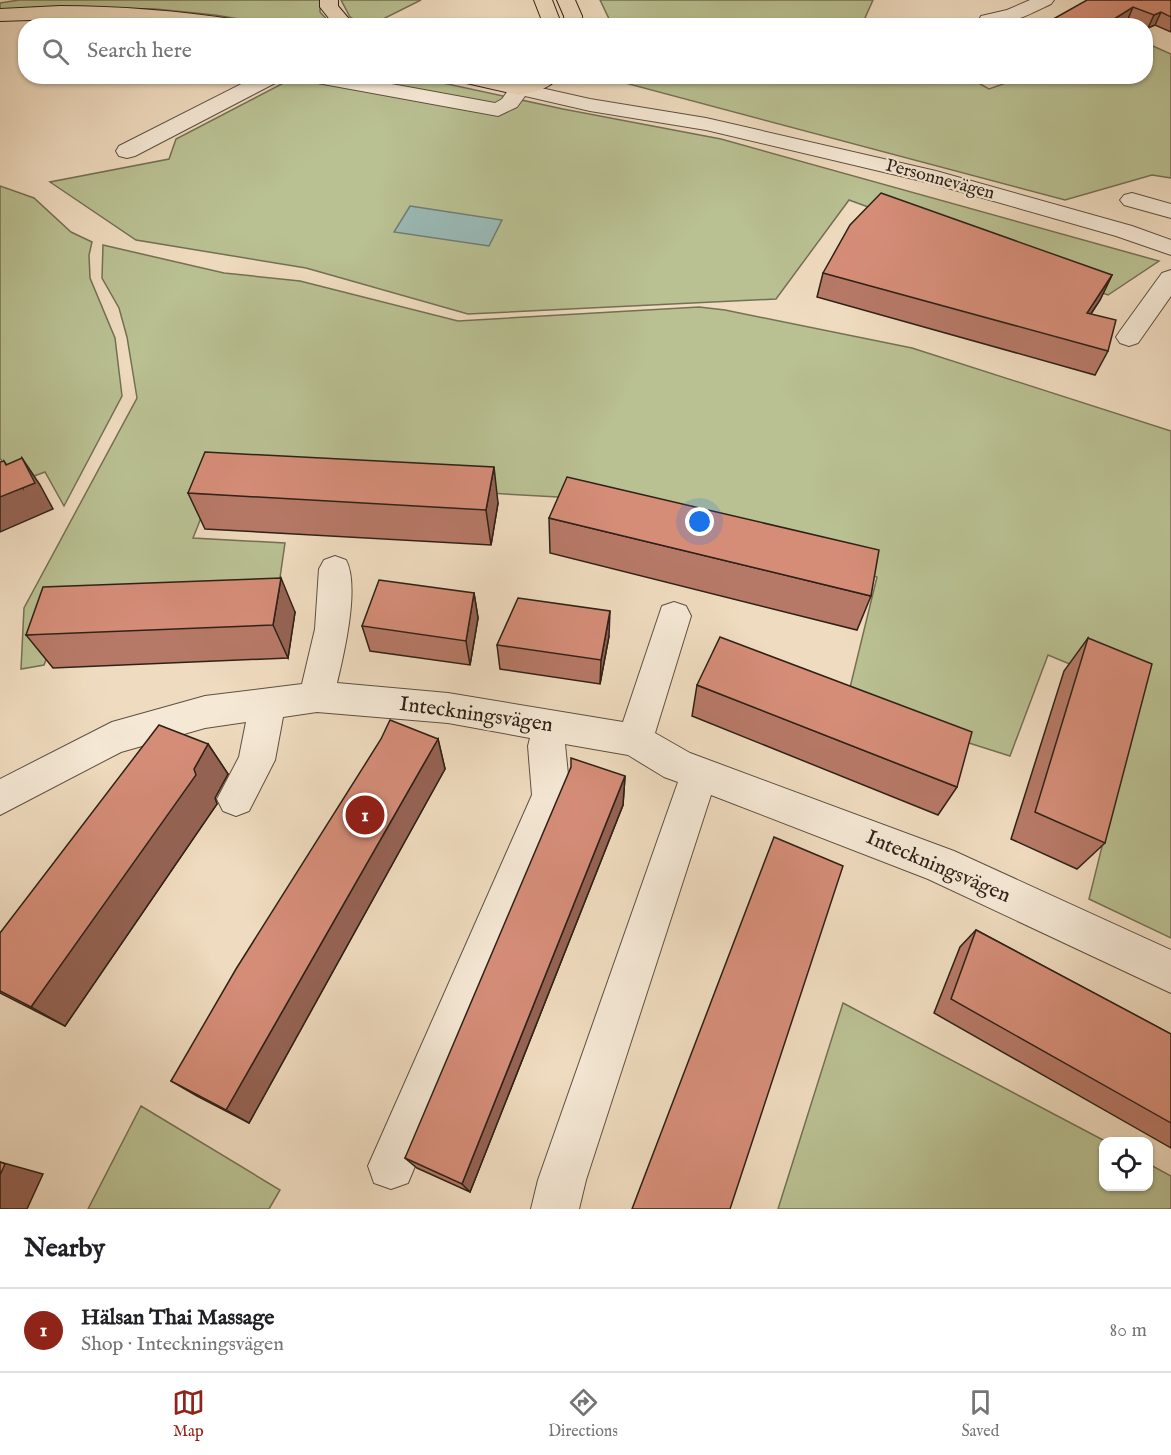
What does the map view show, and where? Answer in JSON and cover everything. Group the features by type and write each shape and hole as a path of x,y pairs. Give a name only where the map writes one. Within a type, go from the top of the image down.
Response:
{"main road":[{"path":"329,0 329,7 339,18"},
{"path":"543,0 550,18"},
{"path":"566,0 573,18"},
{"path":"0,15 82,12 188,18"}],"street":[{"path":"996,18 1013,14 1045,0"},
{"path":"127,151 258,84"},
{"path":"356,84 498,110 510,103 518,84"},
{"name":"Personnevägen","path":"522,84 627,112 706,124 936,178 1124,231 1171,248"},
{"name":"Personnevägen","path":"571,84 665,109 706,124"},
{"name":"Personnevägen","path":"585,84 622,97"},
{"path":"147,119 194,117"},
{"path":"1132,200 1171,211"},
{"path":"1129,337 1171,278"},
{"path":"316,697 332,629 335,569"},
{"path":"635,740 674,615"},
{"name":"Inteckningsvägen","path":"0,798 112,738 205,712 316,697 386,722 448,708 635,740 676,765 940,864 1171,972"},
{"path":"236,799 257,760 267,704"},
{"path":"392,1166 551,795 546,746 552,725"},
{"path":"555,1209 562,1180 700,773"}],"green space":[{"path":"19,0 320,0 320,12 326,18 233,18 155,9 40,7 0,10 0,3"},
{"path":"341,0 421,0 385,18 350,17"},
{"path":"600,0 873,0 865,18 609,18"},
{"path":"1153,46 1171,54 1171,178 1152,175 1065,200 629,84 980,84 989,89 1003,84 1153,84"},
{"path":"282,84 447,84 721,139 1159,261 1108,295 849,200 776,299 468,314 306,268 136,240 50,182 169,159 176,139"},
{"path":"0,186 34,198 71,232 92,242 89,255 90,278 115,338 122,396 64,506 45,472 15,483 0,458"},
{"path":"103,245 224,273 300,281 458,321 699,307 725,310 912,348 1171,431 1171,938 1089,899 1140,693 1048,655 1010,756 846,704 877,577 576,498 217,478 193,538 285,543 276,605 66,607 44,665 21,669 24,608 137,398 127,337 119,308 102,278"},
{"path":"843,1003 1099,1138 1099,1191 1153,1191 1153,1166 1171,1176 1171,1209 778,1209"},
{"path":"141,1106 280,1190 269,1209 88,1209"}],"water":[{"path":"410,206 502,220 489,246 394,232"}],"building":[{"path":"1087,0 1171,0 1171,17 1161,12 1154,15 1133,7 1116,18 1055,18"},
{"path":"881,193 1112,275 1087,313 1116,320 1108,351 823,273 850,225"},
{"path":"205,452 494,467 486,510 188,493"},
{"path":"22,458 35,483 0,497 0,462 4,461 6,465"},
{"path":"567,477 879,550 871,596 549,518"},
{"path":"281,578 273,625 26,635 43,587"},
{"path":"379,580 474,593 466,641 362,626"},
{"path":"518,598 610,611 601,660 497,645"},
{"path":"720,637 972,732 957,787 697,685"},
{"path":"1088,638 1152,664 1105,843 1035,812"},
{"path":"390,720 438,739 226,1110 171,1081 236,969 381,739"},
{"path":"159,725 208,744 194,769 196,775 31,1007 0,991 0,933"},
{"path":"571,758 625,776 462,1184 405,1158 571,767"},
{"path":"774,837 843,866 730,1209 632,1209"},
{"path":"976,930 1171,1034 1171,1123 951,999"},
{"path":"0,1162 5,1164 0,1175"}],"place":[{"name":"Hälsan Thai Massage","path":"365,815"}]}
